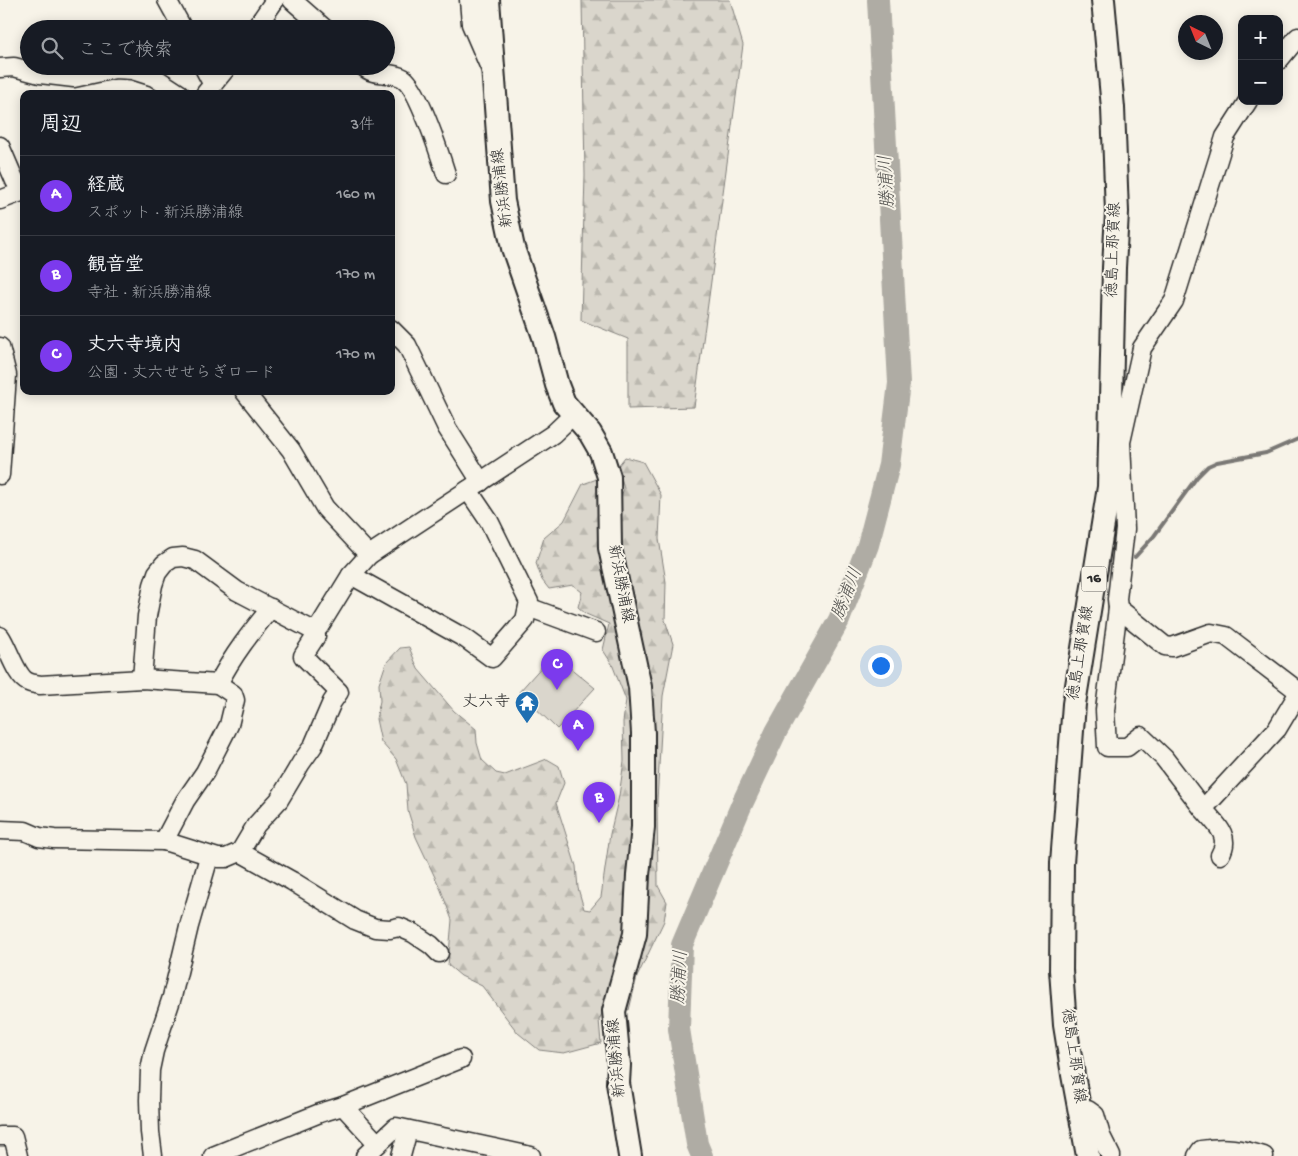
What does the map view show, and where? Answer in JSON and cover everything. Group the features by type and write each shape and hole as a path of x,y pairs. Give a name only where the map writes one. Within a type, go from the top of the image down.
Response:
{"main road":[{"name":"新浜勝浦線","path":"488,0 503,201 507,225 564,403 590,433 601,452 609,477 610,548 636,663 642,702 643,827 635,934 614,1011 619,1065 618,1083 630,1156"},
{"name":"徳島上那賀線","path":"1088,1156 1066,1025 1061,970 1062,863 1074,704 1116,443 1114,268 1117,212 1113,108 1103,0"}],"street":[{"path":"167,0 177,20"},
{"path":"261,20 275,0"},
{"path":"292,0 314,20"},
{"path":"469,0 471,24 494,77"},
{"path":"1283,55 1298,37"},
{"path":"0,68 14,66 20,68"},
{"path":"48,75 74,78 88,75"},
{"path":"148,75 174,90"},
{"path":"205,75 209,90"},
{"path":"209,90 221,75"},
{"path":"395,75 404,78 412,88 432,132 446,174"},
{"path":"1220,855 1224,848 1225,840 1220,829 1164,758 1141,736 1127,747 1107,747 1105,710 1118,608 1117,599 1125,529 1116,443 1142,348 1174,301 1225,137 1245,105"},
{"path":"0,146 15,181 20,187"},
{"path":"0,200 20,192"},
{"path":"351,575 466,639 492,658 527,613 529,602 489,521 475,486 428,385 407,345 395,333"},
{"path":"0,347 7,375 0,466"},
{"path":"247,395 291,450 325,508 369,555"},
{"path":"314,631 319,627 351,575 369,555 553,434 573,415"},
{"path":"0,830 25,831 39,837 54,839 164,841 209,857 226,858 240,852 256,825 285,792 313,746 332,702 339,692 303,656 316,636 314,631 237,591 195,560 183,557 173,558 164,564 157,573 147,616 142,679"},
{"path":"218,684 246,637 271,608"},
{"path":"1118,608 1164,646 1172,647 1211,633 1226,636 1298,693 1277,729 1203,809"},
{"path":"527,613 596,632"},
{"path":"0,636 6,644 20,675 27,682 40,685 142,679 218,684 232,694 235,700 229,725 206,772 185,801 164,841"},
{"path":"240,852 356,920 375,928 390,929 398,927 413,933 431,945 439,954"},
{"path":"153,1156 150,1132 150,1070 154,1051 172,997 189,926 209,857"},
{"path":"212,1156 461,1059"},
{"path":"344,1106 371,1150 396,1127 468,1149 531,1156"},
{"path":"1080,1110 1088,1110 1094,1115 1101,1136 1111,1156"},
{"path":"401,1156 408,1130"},
{"path":"0,1136 13,1136 18,1156"},
{"path":"1197,1156 1201,1150 1218,1147 1239,1148 1264,1156"}],"green space":[{"path":"582,0 730,0 743,45 694,407 628,409 628,339 581,320 585,175"},
{"path":"625,457 643,462 661,495 659,539 666,582 665,620 673,644 663,696 657,801 658,886 667,902 664,921 637,977 629,1010 608,1000 599,1020 601,1043 564,1053 539,1050 518,1033 482,986 461,976 448,965 452,920 441,890 416,837 408,811 406,784 396,759 381,742 376,719 380,701 379,684 386,663 400,648 409,647 418,669 454,711 476,729 477,743 482,760 496,773 505,775 547,759 559,766 564,783 556,803 576,866 578,888 584,909 590,910 601,897 610,834 619,796 624,761 623,722 626,700 612,664 603,650 609,624 586,614 578,607 582,592 573,585 549,589 542,580 536,563 544,538 564,521 583,484 597,479 598,501 617,506 624,489 618,466"},
{"path":"553,654 595,688 557,729 519,692"}],"waterway":[{"name":"勝浦川","path":"702,1156 697,1144 679,1029 682,945 741,806 776,732 839,620 868,545 889,465 899,383 878,0"},
{"path":"1135,557 1154,536 1197,477 1208,466 1217,462 1266,453 1298,439"}],"place":[{"name":"丈六寺境内","path":"557,690"},
{"name":"丈六寺","path":"527,724"},
{"name":"経蔵","path":"578,751"},
{"name":"観音堂","path":"599,823"}]}
